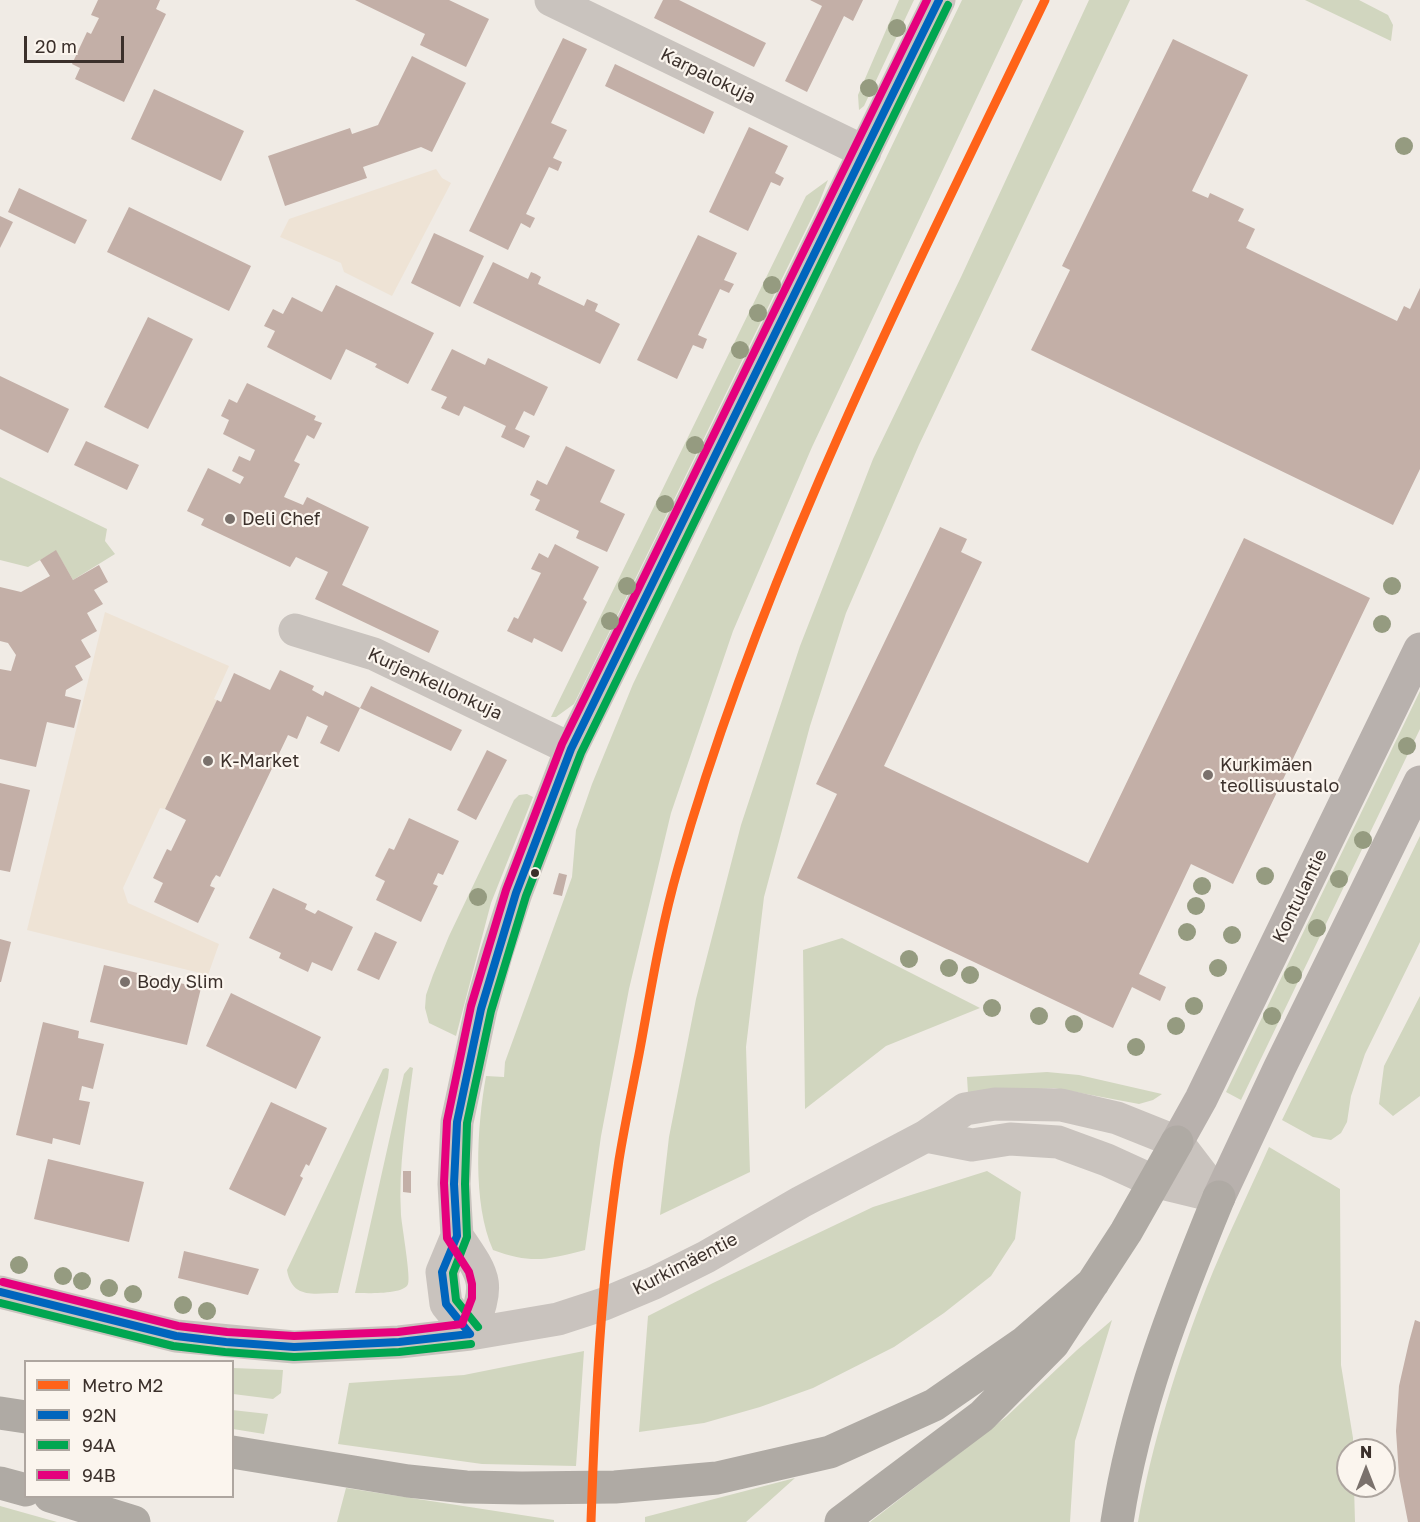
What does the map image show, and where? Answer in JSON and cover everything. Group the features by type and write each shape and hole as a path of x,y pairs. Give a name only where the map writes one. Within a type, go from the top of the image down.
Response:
{"highway":[{"path":"841,1522 982,1416 1053,1344 1126,1233 1177,1142"},
{"path":"1117,1522 1145,1399 1167,1328 1219,1197"},
{"path":"234,1452 408,1481 466,1487 615,1487 717,1478 830,1452 934,1406 1025,1341 1094,1283"},
{"path":"0,1413 24,1417"},
{"path":"0,1484 24,1490"},
{"path":"53,1498 134,1522"}],"main road":[{"name":"Kontulantie","path":"1177,1142 1201,1099 1420,649"},
{"path":"1219,1197 1420,782"}],"street":[{"name":"Karpalokuja","path":"551,0 865,152"},
{"path":"470,1334 446,1304 442,1272 457,1236 454,1184 457,1122 471,1050 496,955 516,893 571,749 939,0"},
{"name":"Kurjenkellonkuja","path":"295,630 374,654 571,749"},
{"name":"Kurkimäentie","path":"0,1292 176,1336 226,1342 294,1347 470,1334 558,1319 604,1304 654,1282 706,1257 801,1202 926,1136 964,1109 1018,1103 1061,1105 1117,1118 1177,1142"},
{"path":"926,1136 972,1145 1010,1139 1058,1142 1154,1181 1219,1197"},
{"path":"1177,1142 1219,1197"}],"green space":[{"path":"899,0 914,0 864,106 859,110 858,95"},
{"path":"962,0 1023,0 812,447 733,631 671,813 629,989 601,1136 585,1250 560,1256 529,1259 493,1250 482,1210 478,1164 480,1118 486,1076 504,1077 505,1062 572,877 576,830 592,784 633,684"},
{"path":"1089,0 1130,0 919,445 846,613 810,726 764,897 746,1047 750,1172 660,1215 669,1137 696,999 741,825 800,646 873,459 961,277"},
{"path":"1305,0 1359,0 1388,15 1393,25 1391,41"},
{"path":"828,180 819,203 574,704 556,717 551,717 806,196"},
{"path":"0,477 107,529 105,541 115,554 73,580 56,551 28,567 0,560"},
{"path":"1420,691 1420,729 1241,1100 1226,1092"},
{"path":"527,794 533,797 491,903 456,1036 429,1023 425,1008 426,995 449,936 514,800 519,795"},
{"path":"1420,836 1420,942 1365,1054 1351,1096 1347,1122 1341,1133 1331,1140 1313,1137 1282,1120"},
{"path":"842,938 980,1008 886,1046 805,1109 803,950"},
{"path":"1420,996 1420,1096 1393,1116 1379,1104 1384,1066"},
{"path":"410,1067 413,1068 400,1197 409,1280 405,1288 392,1292 355,1293 404,1074"},
{"path":"383,1069 389,1069 388,1078 338,1293 306,1293 294,1286 287,1270"},
{"path":"1047,1072 1079,1075 1162,1094 1153,1100 1139,1104 1054,1088 968,1093 967,1077"},
{"path":"1269,1147 1340,1189 1341,1365 1353,1438 1336,1438 1336,1498 1354,1498 1355,1522 1138,1522 1166,1404 1195,1317"},
{"path":"987,1171 1021,1192 1015,1239 991,1276 944,1313 894,1347 813,1388 760,1407 704,1423 639,1432 648,1316 873,1207"},
{"path":"1112,1320 1075,1441 1070,1522 870,1522 1006,1417"},
{"path":"584,1351 576,1466 482,1464 338,1444 349,1383 464,1375"},
{"path":"234,1368 283,1370 281,1393 273,1399 234,1394"},
{"path":"234,1410 268,1414 264,1434 234,1429"},
{"path":"795,1478 746,1522 645,1522 645,1517"},
{"path":"346,1488 554,1520 554,1522 337,1522"},
{"path":"0,1506 57,1522 0,1522"}],"shaded area":[{"path":"436,169 442,178 451,183 392,296 344,272 341,263 280,237 289,219"},
{"path":"105,612 229,666 214,699 217,700 165,809 160,808 123,888 128,903 219,944 208,975 27,930"}],"building":[{"path":"98,0 160,0 156,9 166,14 124,102 75,79 80,68 72,64 87,32 91,34 99,18 91,15"},
{"path":"355,0 449,0 489,19 466,67 420,45 425,34"},
{"path":"663,0 679,0 766,43 754,67 654,18"},
{"path":"810,0 863,0 853,21 844,16 807,92 785,81 822,6"},
{"path":"563,38 587,49 551,123 567,130 553,158 562,162 558,171 549,167 526,214 535,218 530,228 521,223 508,250 469,231"},
{"path":"1173,39 1248,75 1192,191 1208,198 1210,193 1244,209 1238,221 1255,229 1246,248 1397,321 1404,306 1410,309 1420,288 1420,469 1393,525 1031,350 1070,270 1062,266"},
{"path":"412,56 466,83 432,152 421,147 363,167 367,178 285,206 268,156 350,128 352,134 378,125"},
{"path":"615,64 714,112 704,134 605,86"},
{"path":"154,89 244,131 221,181 131,139"},
{"path":"749,127 788,146 775,173 784,178 780,186 771,182 748,231 709,212"},
{"path":"19,188 87,220 75,244 8,212"},
{"path":"129,207 251,266 229,311 107,252"},
{"path":"0,216 13,222 0,248"},
{"path":"434,233 484,256 460,307 411,283"},
{"path":"698,235 737,253 724,280 734,284 729,293 720,289 698,335 707,339 703,349 693,345 677,379 637,360"},
{"path":"493,262 528,279 531,272 536,274 541,277 538,284 584,306 587,299 598,304 595,311 620,324 600,364 473,303"},
{"path":"336,285 434,333 408,384 375,367 377,364 346,349 331,380 267,347 275,331 264,326 273,309 283,314 292,297 322,312"},
{"path":"148,317 193,339 148,429 104,407"},
{"path":"452,349 485,365 488,358 548,387 534,416 524,411 515,429 530,436 524,448 501,437 506,426 473,410 464,406 459,416 441,408 447,397 431,390"},
{"path":"0,376 69,409 48,453 0,429"},
{"path":"247,383 316,416 314,420 322,423 314,439 307,435 294,461 300,464 284,497 303,505 307,497 369,527 342,585 439,631 429,653 315,599 328,572 296,557 290,567 201,525 204,519 187,511 208,468 240,484 244,477 232,471 239,456 250,461 255,450 223,434 229,420 221,416 229,399 237,403"},
{"path":"86,441 139,465 127,490 74,465"},
{"path":"566,446 615,470 600,502 625,514 607,552 576,538 579,531 535,510 540,500 530,495 537,480 547,485"},
{"name":"Kurkimäen teollisuustalo","path":"940,527 967,539 961,552 982,562 884,766 1088,863 1244,538 1370,598 1233,884 1191,864 1139,974 1166,987 1160,1001 1132,987 1113,1028 797,878 837,794 816,784"},
{"path":"555,544 599,567 583,599 587,602 562,652 534,638 532,643 507,631 514,617 518,619 541,573 531,569 539,553 548,558"},
{"path":"56,550 73,580 99,565 108,582 94,590 103,604 87,613 97,631 81,640 91,657 75,666 83,680 66,690 65,696 81,700 74,728 47,722 36,767 0,759 0,669 11,671 16,655 8,643 0,641 0,587 21,592 50,576 40,560"},
{"path":"280,670 314,686 312,690 323,696 325,691 360,708 339,752 320,743 328,726 307,716 297,739 288,735 220,877 216,875 212,881 210,886 215,888 198,923 154,902 163,883 153,878 167,849 171,851 186,820 165,809 217,700 221,702 234,673 270,690"},
{"path":"371,686 462,730 451,751 360,708"},
{"path":"487,750 507,760 476,820 457,810"},
{"path":"0,783 30,790 10,872 0,870"},
{"path":"409,818 459,841 443,875 438,873 433,884 438,886 421,922 376,900 385,881 375,876 389,848 394,850"},
{"path":"559,873 567,875 562,896 553,894"},
{"path":"273,888 307,904 305,909 315,914 318,910 353,927 332,971 312,962 308,972 279,958 281,953 249,938"},
{"path":"375,932 397,942 379,980 357,970"},
{"path":"0,939 11,942 1,982 0,982"},
{"path":"104,965 201,988 187,1045 90,1022"},
{"path":"231,993 321,1037 296,1089 206,1046"},
{"path":"43,1022 79,1031 78,1038 104,1044 93,1089 82,1086 79,1100 90,1102 80,1145 53,1138 52,1144 16,1135"},
{"path":"271,1102 327,1128 309,1166 306,1164 300,1176 303,1178 285,1216 229,1189"},
{"path":"48,1159 144,1182 129,1242 34,1219"},
{"path":"403,1171 411,1171 411,1193 403,1192"},
{"path":"184,1251 259,1269 248,1295 178,1278"},
{"path":"1415,1320 1420,1322 1420,1522 1408,1522 1399,1476 1396,1431 1399,1386"}],"metro line":[{"name":"M2","path":"591,1522 600,1341 613,1205 621,1146 657,958 678,868 713,755 752,644 796,535 892,319 1045,0"}],"transit line":[{"name":"94B","path":"3,1282 178,1326 227,1332 294,1336 398,1332 462,1324 472,1298 472,1284 469,1272 447,1238 444,1183 447,1121 471,1006 506,890 562,744 927,0"},
{"name":"92N","path":"470,1334 446,1304 442,1272 457,1236 454,1184 457,1122 481,1009 516,893 571,749 939,0"},
{"name":"94A","path":"478,1327 456,1300 453,1273 467,1237 465,1184 467,1123 491,1011 526,896 581,753 948,5"},
{"name":"92N","path":"0,1292 176,1336 226,1342 294,1347 399,1342 470,1334"},
{"name":"94A","path":"0,1303 173,1346 225,1352 294,1357 399,1352 471,1344"}],"place":[{"name":"Deli Chef","path":"230,519"},
{"name":"K-Market","path":"208,761"},
{"name":"Kurkimäen teollisuustalo","path":"1208,775"},
{"name":"Body Slim","path":"125,982"}]}
